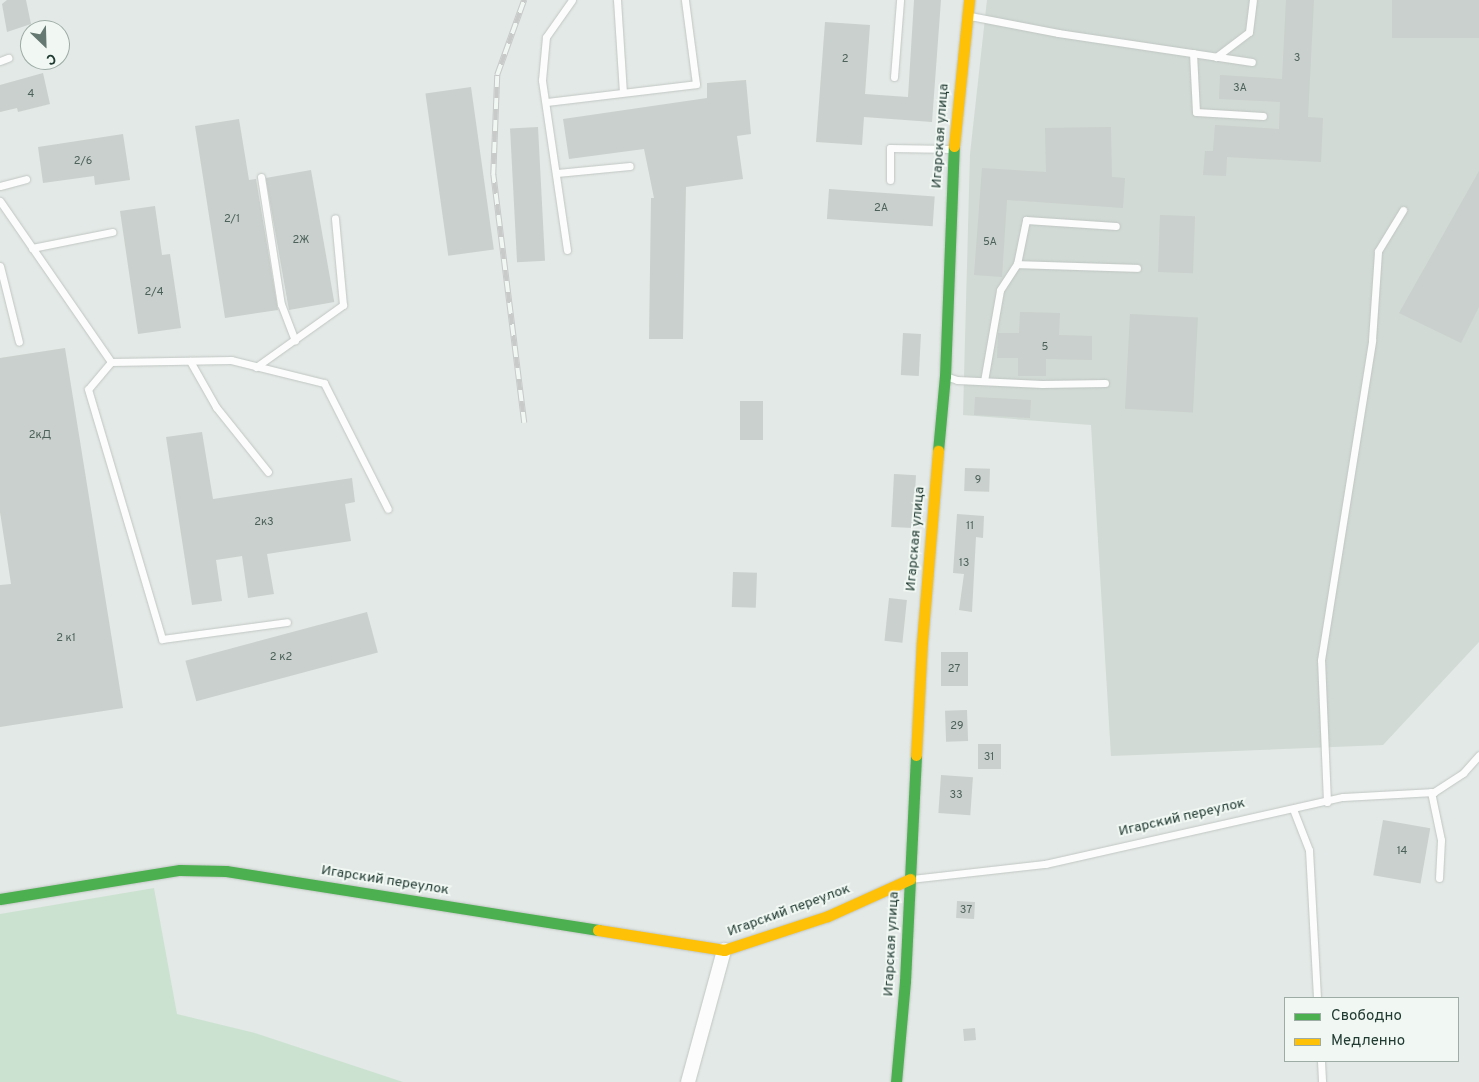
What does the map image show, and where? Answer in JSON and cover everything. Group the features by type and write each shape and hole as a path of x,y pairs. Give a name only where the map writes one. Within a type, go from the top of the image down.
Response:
{"street":[{"name":"Игарская улица","path":"896,1082 910,879 922,642 945,376 954,150 969,0"},
{"name":"Игарский переулок","path":"0,899 180,870 226,871 724,950 828,916 910,879"},
{"path":"688,1082 724,950"}],"lane":[{"path":"567,250 542,80 546,37 572,0"},
{"path":"616,0 623,92"},
{"path":"546,102 696,84 685,0"},
{"path":"894,77 900,0"},
{"path":"1216,56 1249,32 1253,0"},
{"path":"967,15 1252,62"},
{"path":"1193,53 1196,112 1263,116"},
{"path":"0,61 8,58"},
{"path":"890,180 890,148 954,150"},
{"path":"557,172 630,166"},
{"path":"261,177 281,304 295,340"},
{"path":"0,186 26,179"},
{"path":"0,202 111,362"},
{"path":"1327,802 1321,660 1372,340 1378,251 1403,210"},
{"path":"256,367 343,305 335,218"},
{"path":"984,381 1000,290 1017,264 1026,220 1116,226"},
{"path":"32,248 112,232"},
{"path":"1017,264 1137,268"},
{"path":"0,266 19,342"},
{"path":"286,622 162,640 88,389 111,362 231,360 324,383 388,509"},
{"path":"190,361 216,407 268,472"},
{"path":"945,376 957,380 1104,382"},
{"name":"Игарский переулок","path":"910,879 1045,864 1343,797 1431,792 1463,774 1479,755"},
{"path":"1431,792 1441,840 1439,878"},
{"path":"1293,809 1309,850 1318,997"},
{"path":"1321,1062 1322,1082"}],"shaded area":[{"path":"987,0 1479,0 1479,642 1383,745 1111,756 1091,425 963,415 970,154"}],"green space":[{"path":"154,888 177,1014 255,1033 403,1082 0,1082 0,914"}],"building":[{"path":"7,0 26,0 30,20 20,20 20,28 7,32 2,4"},
{"path":"914,0 941,0 932,122 864,117 862,145 816,142 825,22 870,25 865,94 908,97"},
{"path":"1286,0 1314,0 1308,117 1323,118 1321,162 1227,157 1226,176 1203,175 1205,151 1213,151 1215,125 1279,129 1280,102 1219,99 1220,75 1282,79"},
{"path":"1392,0 1479,0 1479,38 1392,38"},
{"path":"43,73 50,104 18,112 17,108 0,112 0,85"},
{"path":"746,80 751,134 737,136 743,179 686,187 683,339 649,339 651,198 654,198 644,149 569,159 563,119 707,98 707,83"},
{"path":"471,87 494,249 448,256 425,93"},
{"path":"239,119 249,180 256,179 278,310 225,318 195,126"},
{"path":"538,127 545,261 517,262 510,128"},
{"path":"1111,127 1112,177 1125,178 1123,208 1007,200 1002,277 974,275 982,168 1046,172 1045,128"},
{"path":"123,134 130,180 95,185 94,176 43,183 38,147"},
{"path":"311,170 334,302 289,310 266,178"},
{"path":"1479,171 1479,307 1461,343 1399,313"},
{"path":"829,189 935,196 933,226 827,219"},
{"path":"155,206 162,255 170,254 181,328 138,334 120,211"},
{"path":"1160,215 1195,216 1193,273 1158,272"},
{"path":"1020,312 1060,313 1059,335 1092,336 1092,360 1046,359 1046,376 1018,376 1018,358 997,358 998,333 1019,333"},
{"path":"1130,314 1198,318 1193,412 1125,409"},
{"path":"903,333 921,334 919,376 901,375"},
{"path":"65,348 123,708 0,727 0,585 11,584 0,512 0,358"},
{"path":"975,397 1031,400 1030,418 974,415"},
{"path":"740,401 763,401 763,440 740,440"},
{"path":"202,432 213,499 352,478 355,502 345,504 351,541 267,554 274,594 248,598 242,556 216,560 222,601 192,605 166,437"},
{"path":"965,468 990,469 989,492 964,491"},
{"path":"894,474 916,475 913,528 891,527"},
{"path":"957,514 984,516 983,538 976,537 972,612 959,610 964,574 953,573"},
{"path":"733,572 757,573 756,608 732,607"},
{"path":"889,598 907,600 902,643 885,641"},
{"path":"367,612 378,653 196,701 185,661"},
{"path":"941,652 968,652 968,686 941,686"},
{"path":"967,710 968,741 946,742 945,711"},
{"path":"978,744 1001,744 1001,769 978,769"},
{"path":"941,775 973,777 970,815 938,813"},
{"path":"1383,820 1430,828 1421,883 1373,875"},
{"path":"957,901 975,902 974,919 956,918"},
{"path":"975,1028 976,1040 964,1041 963,1029"}],"railway":[{"path":"524,0 497,75 493,175 524,423"}],"traffic: fast":[{"path":"938,451 945,376 954,146"},
{"path":"896,1082 905,981 916,755"},
{"path":"0,899 180,870 226,871 598,930"}],"traffic: slow":[{"path":"954,146 969,0"},
{"path":"916,755 922,642 938,451"},
{"path":"598,930 724,950 828,916 910,879"}]}
